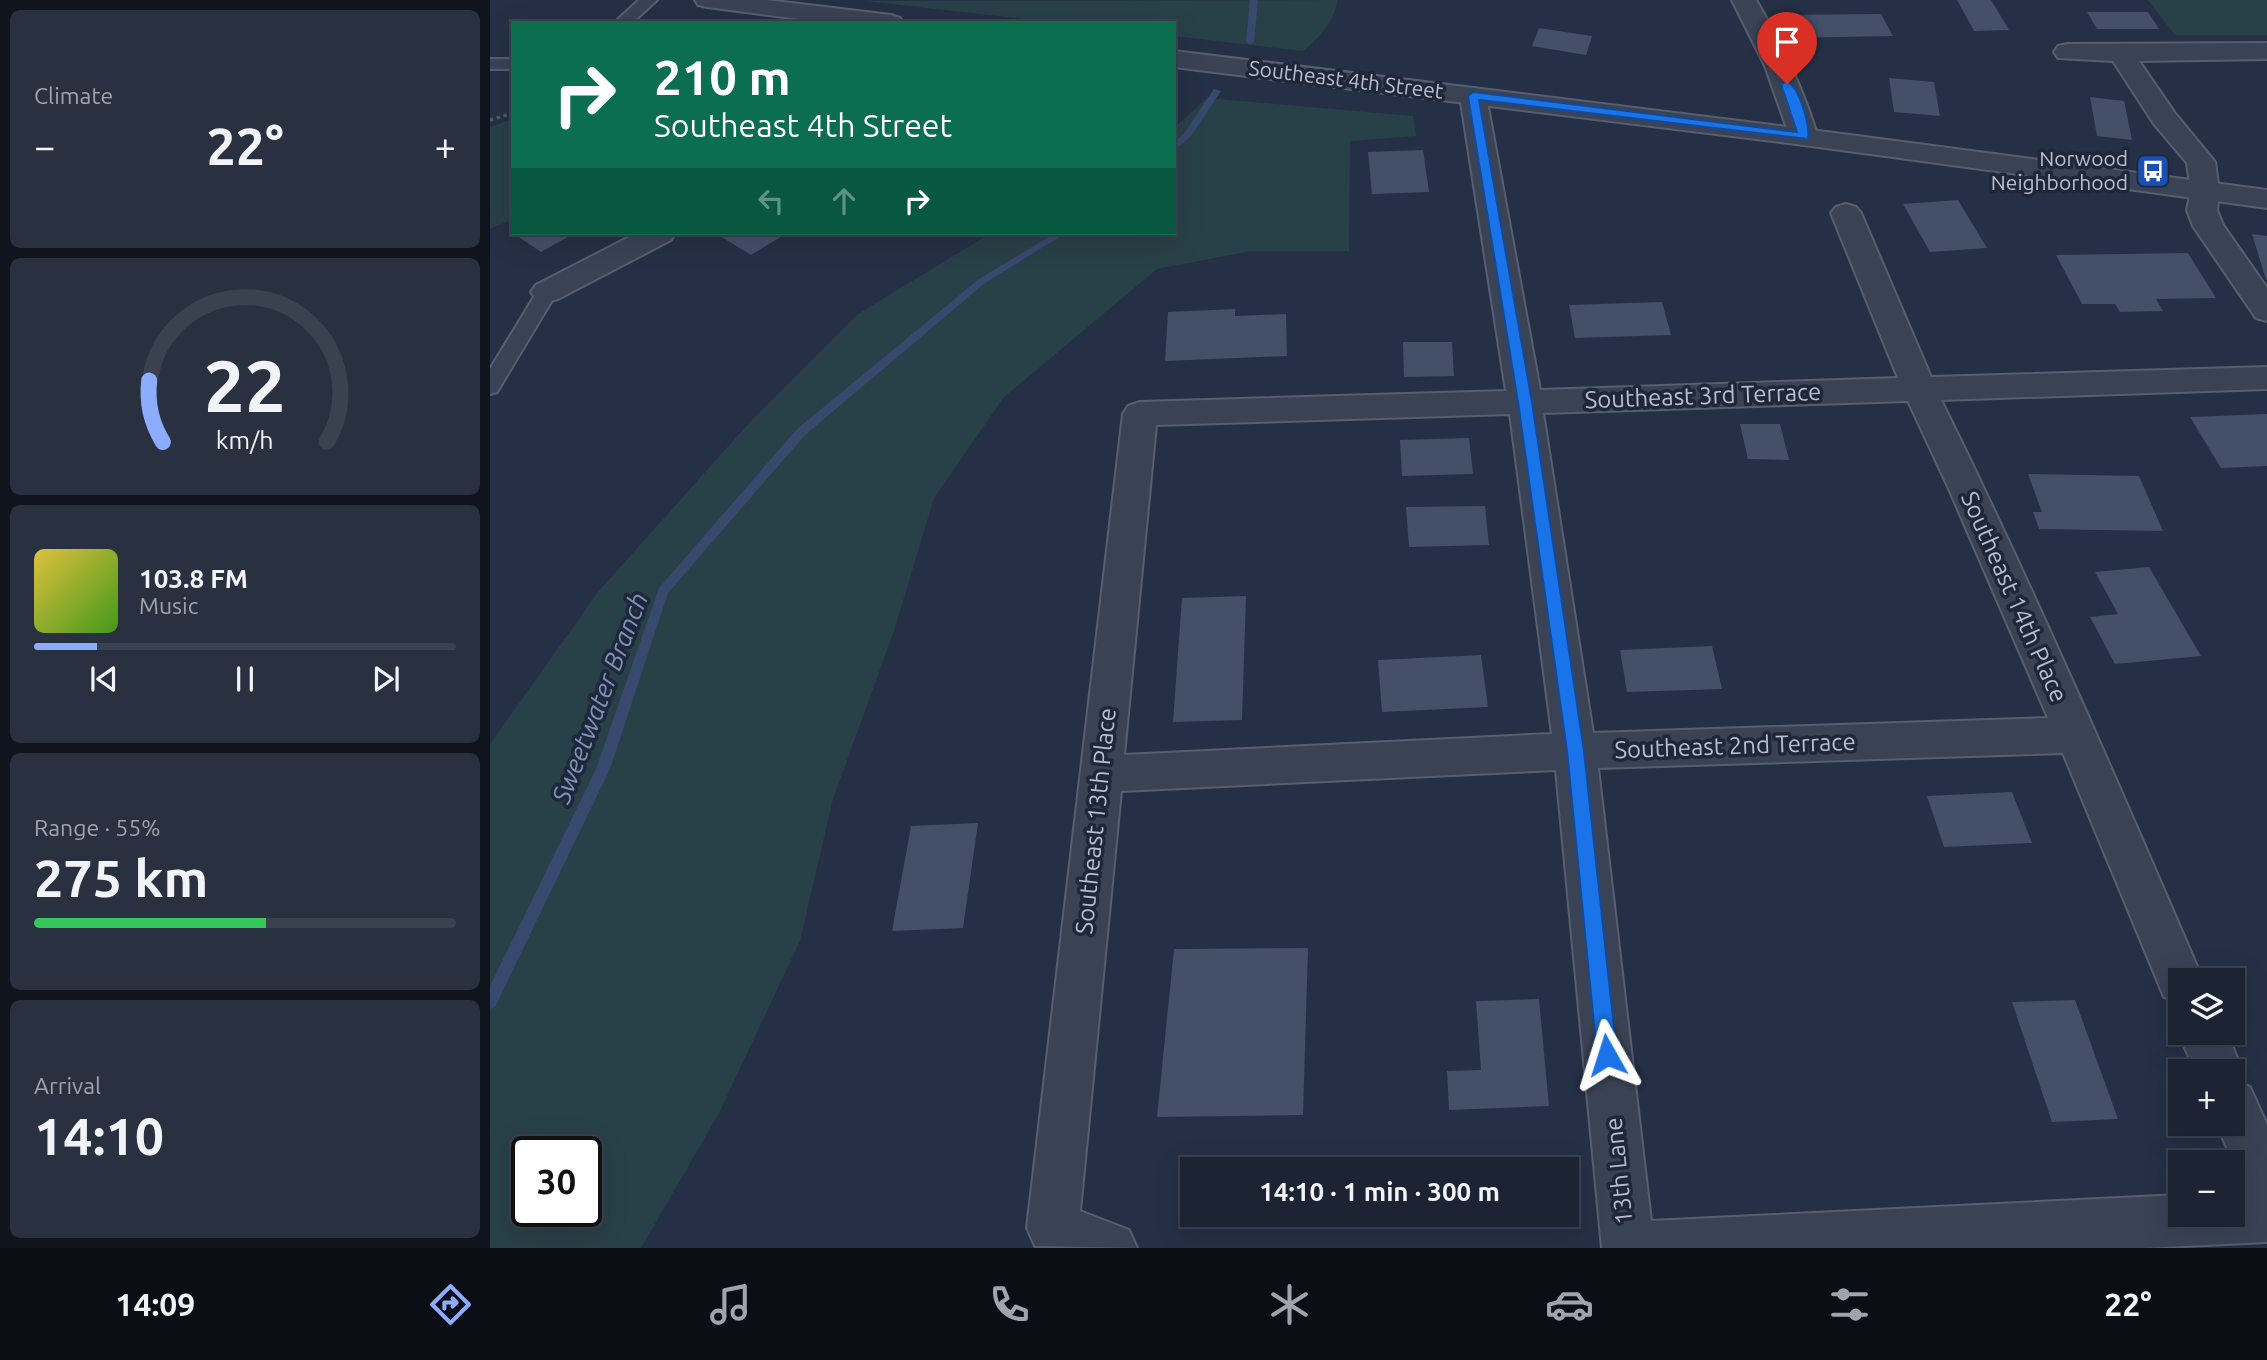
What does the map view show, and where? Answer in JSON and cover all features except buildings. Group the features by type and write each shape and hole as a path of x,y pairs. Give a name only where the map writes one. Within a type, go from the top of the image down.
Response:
{"street":[{"path":"707,0 875,21"},
{"path":"1744,0 1767,37 1797,108 1804,137"},
{"path":"2067,52 2121,54 2163,51 2267,51"},
{"path":"2121,54 2164,118 2201,162 2204,191 2202,210 2208,226 2267,311"},
{"name":"Southeast 4th Street","path":"1176,58 1804,137 2267,199"},
{"name":"13th Lane","path":"1473,96 1525,402 1575,751 1628,1248"},
{"name":"Southeast 14th Place","path":"1846,213 1919,389 1967,489 2076,735 2175,968"},
{"path":"547,292 656,235"},
{"name":"Southeast 3rd Terrace","path":"1140,414 2267,378"},
{"name":"Southeast 13th Place","path":"1111,1248 1053,1228 1140,414"},
{"name":"Southeast 2nd Terrace","path":"1101,774 1575,751 2076,735"},
{"path":"2245,1132 2267,1184"},
{"path":"1634,1248 2267,1216"}],"lane":[{"path":"624,21 649,0"},
{"path":"490,64 511,64"},
{"path":"490,387 547,292"}],"path":[{"path":"490,120 511,114"}],"shaded area":[{"path":"1338,0 1325,29 1303,51 1176,36 1176,21 1041,21 865,1"},
{"path":"2148,0 2267,0 2267,35 2175,35"},
{"path":"1207,98 1413,116 1416,136 1350,141 1349,251 1251,251 1157,269 1004,397 934,498 894,631 833,799 800,941 718,1115 641,1248 490,1248 490,744 598,592 749,423 858,314 988,235 1176,235 1176,126"},
{"path":"511,120 511,220 490,229 490,127"}],"waterway":[{"name":"Sweetwater Branch","path":"1250,42 1254,0"},
{"name":"Sweetwater Branch","path":"1176,146 1188,134 1217,91"},
{"name":"Sweetwater Branch","path":"490,1002 603,769 663,591 801,432 982,281 1058,235"}],"place":[{"name":"Norwood Neighborhood","path":"2153,171"}],"route":[{"path":"1607,1055 1575,751 1525,402 1473,96 1804,137 1797,108 1787,84"}]}
